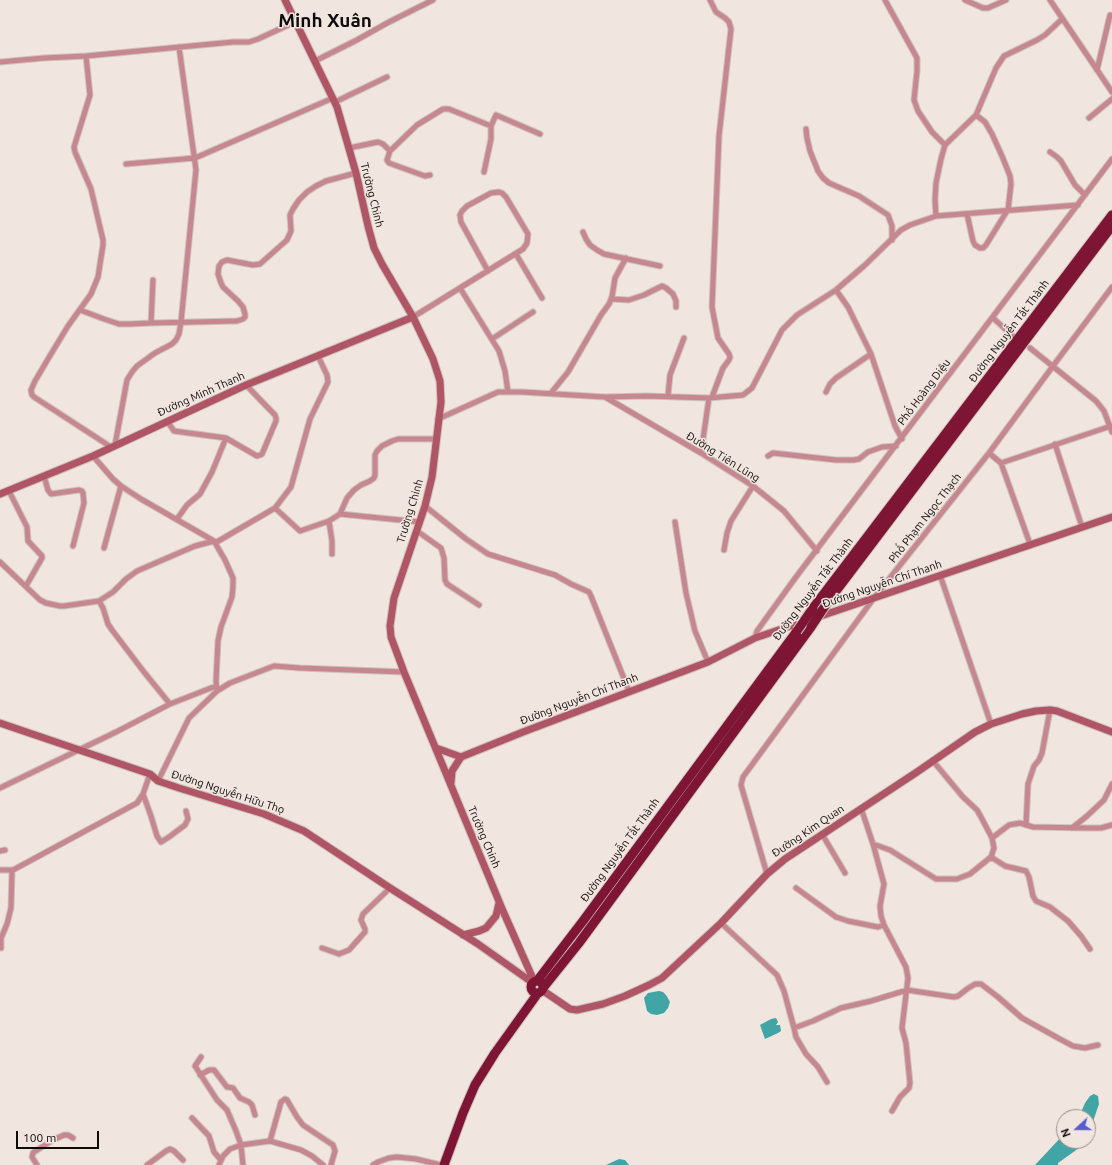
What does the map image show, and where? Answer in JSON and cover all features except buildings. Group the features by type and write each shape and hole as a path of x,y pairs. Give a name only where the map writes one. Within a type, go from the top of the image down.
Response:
{"highway":[{"name":"Đường Nguyễn Tất Thành","path":"535,982 583,921 813,608 1112,215"},
{"name":"Đường Nguyễn Tất Thành","path":"442,1165 475,1086 495,1052 519,1018 576,947 811,627 827,603 1112,226"},
{"path":"535,982 532,985 532,990 541,990"}],"main road":[{"name":"Trường Chinh","path":"285,0 334,100 356,173 374,248 413,317 433,358 440,381 441,402 432,477 420,522 394,598 390,626 391,637 450,786 499,903 535,982"},
{"name":"Đường Minh Thanh","path":"0,494 93,456 246,385 413,317"},
{"name":"Đường Nguyễn Chí Thanh","path":"461,757 708,662 756,638 1112,516"},
{"name":"Đường Kim Quan","path":"541,990 559,1003 570,1009 577,1010 604,1004 650,985 662,978 721,923 767,874 785,859 975,732 991,724 1022,714 1050,710 1057,711 1112,732"},
{"name":"Đường Nguyễn Hữu Thọ","path":"0,723 150,774 158,781 264,814 304,831 535,982"},
{"path":"436,748 461,757 452,771 450,786"},
{"path":"463,935 479,931 489,925 496,916 499,903"}],"street":[{"path":"315,61 433,0"},
{"path":"702,453 710,397 723,368 730,357 727,350 718,338 712,307 718,136 731,30 729,22 716,12 710,0"},
{"path":"885,0 917,58 918,71 914,100 918,111 932,132 946,145"},
{"path":"965,0 983,8 988,8 1006,0"},
{"path":"1050,0 1112,92"},
{"path":"1097,70 1110,16"},
{"path":"936,216 936,183 941,158 946,145 976,115 1000,60 1004,56 1045,35 1062,19"},
{"path":"0,62 86,56 233,42 249,42 296,22"},
{"path":"86,56 90,95 74,147 74,152 91,189 103,240 98,277 91,294 68,326 32,387 32,393 34,397 113,446 127,380 137,366 176,340 179,334 181,322 196,170 179,47"},
{"path":"126,164 195,158 387,77"},
{"path":"1089,118 1112,99"},
{"path":"430,175 425,176 389,163 388,160 390,151 418,125 443,109 449,109 491,126"},
{"path":"484,172 491,139 491,126 496,115 540,134"},
{"path":"967,214 975,246 983,248 1007,210 1011,184 1010,176 992,134 985,122 976,115"},
{"path":"806,129 806,138 810,151 818,171 823,178 830,183 859,196 888,215 892,226 892,240"},
{"path":"349,148 378,142 383,144 390,151"},
{"path":"1050,152 1061,161 1075,185 1085,195"},
{"name":"Phố Hoàng Diệu","path":"756,638 757,631 816,551 1112,159"},
{"path":"80,310 119,324 237,321 243,319 245,317 243,306 223,287 221,283 218,274 219,266 222,262 226,260 253,265 260,264 287,240 291,231 290,215 292,209 307,192 326,181 356,173"},
{"path":"413,317 524,249 527,243 528,234 504,194 499,192 494,192 467,206 460,215 461,222 488,271"},
{"path":"438,418 498,392 551,393 605,397 710,397 743,395 752,388 782,330 797,314 836,290 865,265 901,230 910,225 936,216 1078,205"},
{"path":"583,232 590,245 604,254 660,266"},
{"path":"516,254 542,298"},
{"path":"551,393 568,372 611,299 615,278 626,258"},
{"path":"151,323 153,280"},
{"path":"611,299 629,300 644,295 662,286 672,294 676,300 676,307"},
{"path":"460,288 499,351 508,392"},
{"name":"Phố Phạm Ngọc Thạch","path":"767,874 742,785 743,777 874,598 989,453 1052,366 1112,288"},
{"path":"836,290 848,306 871,354 895,426 902,439"},
{"path":"492,339 532,312"},
{"path":"993,318 1014,337"},
{"path":"668,396 670,375 684,338"},
{"path":"1030,348 1096,401 1104,411 1111,426 1112,432"},
{"path":"826,392 830,384 836,378 871,354"},
{"path":"0,562 40,600 46,603 60,606 99,601 114,592 126,578 137,571 195,546 214,542 275,508 293,483 310,419 328,382 328,375 318,356"},
{"path":"167,421 174,431 226,438 259,456 262,454 276,420 275,415 246,385"},
{"name":"Đường Tiên Lũng","path":"605,397 702,453 753,486 784,511 816,551"},
{"path":"1001,463 1111,426"},
{"path":"177,519 187,505 200,494 212,472 226,438"},
{"path":"275,508 300,531 329,521 340,514 347,498 354,490 374,478 375,456 377,451 382,446 398,439 436,439"},
{"path":"1055,444 1082,527"},
{"path":"768,456 773,454 836,460 854,460 859,459 868,452 882,447 896,446"},
{"path":"989,453 1001,463 1030,544"},
{"path":"93,456 121,486 214,542 232,578 234,586 218,641 217,688 189,718 158,781"},
{"path":"44,476 48,490 51,494 79,490 82,491 84,495 84,503 73,546"},
{"path":"104,548 121,486"},
{"path":"724,550 731,521 753,486"},
{"path":"9,491 27,527 28,541 42,556 26,586"},
{"path":"425,506 466,539 488,554 555,575 588,592 630,691"},
{"path":"340,514 420,522"},
{"path":"329,521 332,554"},
{"path":"675,522 686,593 695,631 708,662"},
{"path":"417,531 441,548 444,558 445,580 447,584 479,605"},
{"path":"940,575 991,724"},
{"path":"99,601 112,630 170,704"},
{"path":"0,788 170,704 274,666 404,672"},
{"path":"1026,826 1028,784 1034,766 1042,753 1050,710"},
{"path":"873,844 890,850 936,879 957,879 970,874 990,857 994,848 992,838 977,810 963,797 933,761"},
{"path":"0,870 13,870 134,805 140,800 150,774"},
{"path":"1072,828 1104,800 1112,784"},
{"path":"143,794 156,836 161,842 185,825 188,819 186,811"},
{"path":"861,808 884,884 880,906 884,925 908,972 902,1028 906,1043 910,1083 909,1088 900,1097 892,1110"},
{"path":"992,838 1009,826 1020,823 1033,827 1072,828 1101,828 1112,825"},
{"path":"822,834 845,873"},
{"path":"990,857 1006,866 1026,871 1029,877 1033,896 1036,901 1050,906 1068,921 1090,949"},
{"path":"1,948 1,938 7,924 11,908 13,870"},
{"path":"322,948 339,954 349,950 365,932 361,920 363,914 390,888"},
{"path":"796,888 836,917 878,927 884,925"},
{"path":"721,923 777,974 784,991 796,1037 806,1054 818,1067 827,1082"},
{"path":"794,1028 841,1008 907,990 954,997 958,996 967,988 975,984 981,984 1022,1018 1073,1046 1085,1048 1098,1045"},
{"path":"201,1057 195,1066 217,1100 227,1110 241,1145 242,1165"},
{"path":"200,1075 209,1070 214,1070 227,1087 233,1088 240,1098 249,1102 255,1115"},
{"path":"270,1140 281,1102 285,1099 288,1100 296,1117 303,1125 333,1145 335,1151 331,1165"},
{"path":"192,1118 209,1136 214,1152 220,1162 230,1149 241,1145 270,1140 301,1150 312,1156 323,1165"},
{"path":"37,1165 32,1157 34,1152 64,1135 68,1135 73,1138"},
{"path":"147,1165 170,1149 183,1160"},
{"path":"373,1165 383,1160 397,1157 416,1159 442,1165"}],"water":[{"path":"659,991 666,995 670,1002 668,1008 664,1013 657,1015 651,1014 647,1011 644,998 648,993"},
{"path":"776,1018 778,1022 776,1025 780,1025 781,1031 765,1039 760,1025"},
{"path":"1094,1094 1098,1096 1099,1104 1096,1113 1096,1109 1082,1109 1090,1096"},
{"path":"1056,1143 1056,1149 1078,1149 1058,1163 1058,1165 1035,1165"},
{"path":"619,1159 625,1160 629,1165 606,1165"}],"district":[{"name":"Minh Xuân","path":"325,21"}]}
